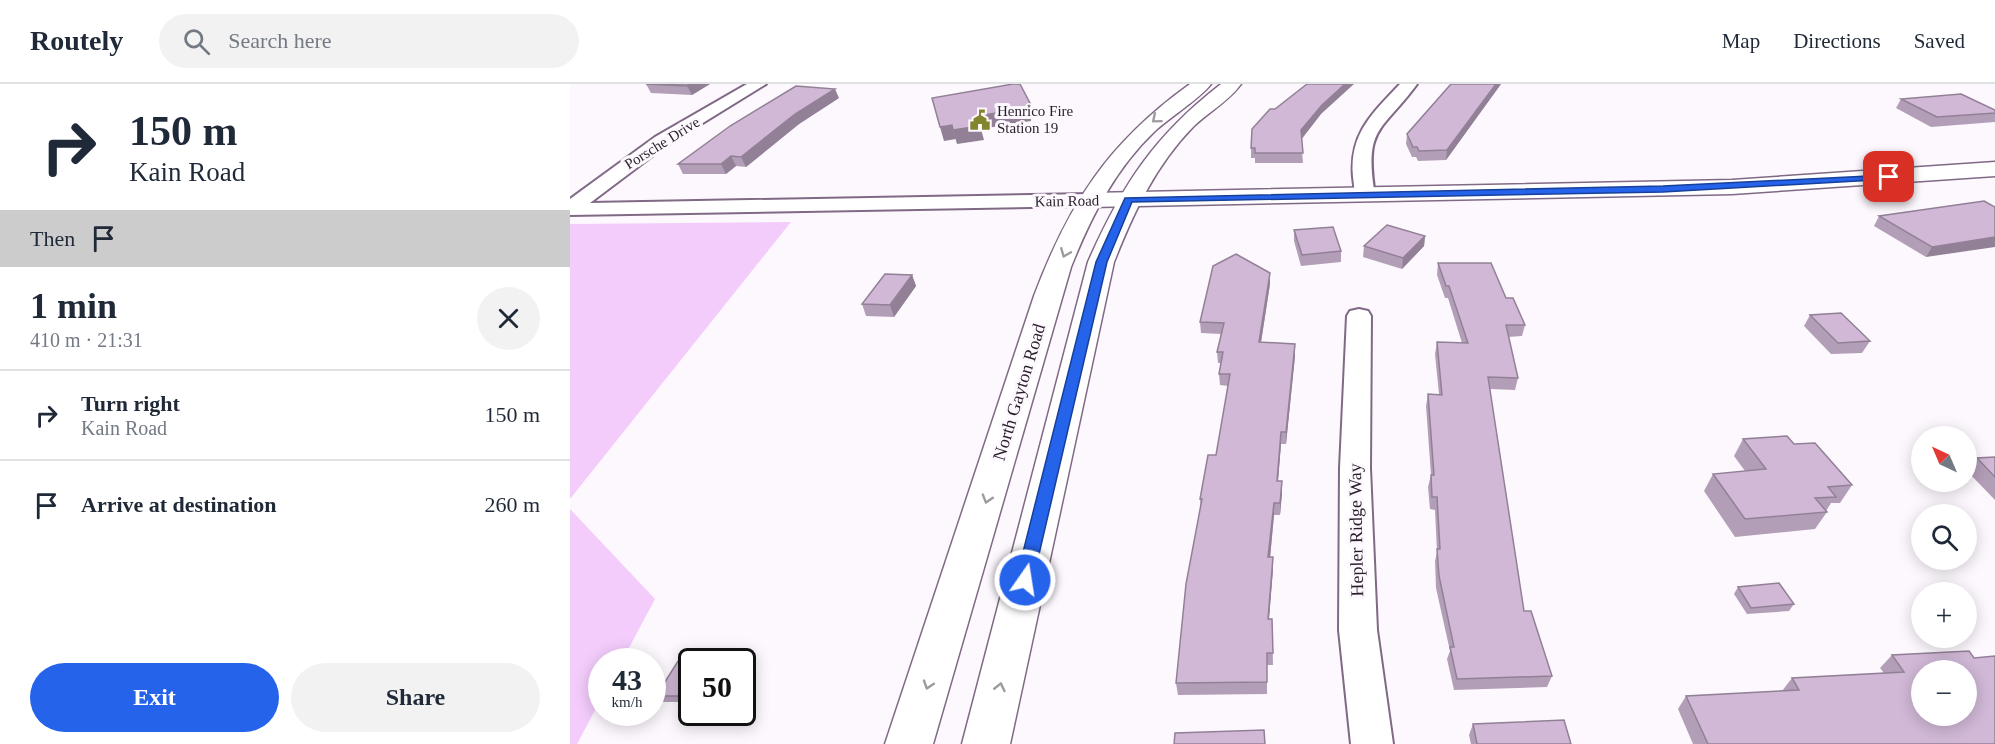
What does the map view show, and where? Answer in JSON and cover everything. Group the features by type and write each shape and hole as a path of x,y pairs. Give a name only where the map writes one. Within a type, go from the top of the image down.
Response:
{"main road":[{"name":"North Gayton Road","path":"909,744 1049,294 1066,248 1091,200 1127,146 1152,122 1202,84"},
{"path":"986,744 1101,262 1144,172 1174,133 1232,84"},
{"name":"Kain Road","path":"1091,200 1732,187 1995,169"}],"street":[{"name":"Porsche Drive","path":"570,209 661,141 758,84"},
{"path":"1365,195 1360,166 1362,143 1372,125 1409,84"},
{"name":"Kain Road","path":"570,209 1091,200"},
{"name":"Hepler Ridge Way","path":"1359,316 1355,468 1358,630 1372,744"}],"shaded area":[{"path":"791,222 570,499 570,224"},
{"path":"570,509 655,599 629,648 588,648 588,723 577,744 570,744"}],"building":[{"path":"646,84 690,84 687,86"},
{"path":"1020,84 1031,105 1027,105 1029,108 976,116 980,126 953,130 952,125 940,127 932,98"},
{"path":"1307,84 1345,84 1322,105 1301,130 1303,153 1255,153 1255,148 1251,148 1252,129 1270,109 1275,109"},
{"path":"1451,84 1496,84 1447,150 1419,151 1417,147 1413,147 1407,134"},
{"path":"796,86 835,89 795,114 741,157 731,156 721,164 678,164 730,126"},
{"path":"1961,94 1995,110 1995,113 1937,117 1901,99"},
{"path":"1984,201 1995,207 1995,237 1932,247 1879,216"},
{"path":"1387,225 1425,236 1403,258 1364,246"},
{"path":"1333,227 1341,251 1302,255 1294,230"},
{"path":"1236,254 1270,273 1259,342 1295,344 1286,432 1281,432 1277,481 1282,481 1280,503 1274,503 1268,557 1273,557 1268,619 1272,619 1273,653 1267,653 1267,682 1176,683 1186,584 1202,499 1200,499 1208,455 1216,455 1230,374 1219,374 1223,352 1217,352 1224,323 1200,322 1213,266"},
{"path":"1438,263 1491,263 1506,298 1513,298 1525,325 1506,325 1518,378 1488,377 1524,611 1531,611 1552,676 1457,679 1450,647 1454,647 1439,576 1437,497 1432,497 1431,475 1434,475 1428,394 1442,395 1437,342 1468,343 1449,286 1446,286"},
{"path":"885,274 912,275 890,305 862,304"},
{"path":"1841,313 1870,341 1838,343 1810,315"},
{"path":"1787,436 1794,444 1815,443 1852,485 1828,487 1836,497 1815,498 1827,512 1745,519 1713,474 1766,469 1743,439"},
{"path":"1995,457 1995,477 1977,458"},
{"path":"1779,583 1794,604 1751,608 1738,587"},
{"path":"1969,651 1974,658 1995,656 1995,744 1708,744 1686,696 1799,690 1792,678 1904,672 1892,655"},
{"path":"678,661 678,696 666,696 666,680"},
{"path":"1564,720 1571,744 1477,744 1473,724"},
{"path":"1264,730 1265,744 1174,744 1175,733"}],"place":[{"name":"Henrico Fire Station 19","path":"980,120"}],"route":[{"path":"1025,580 1101,262 1129,200 1573,192 1732,187 1889,177"}]}
